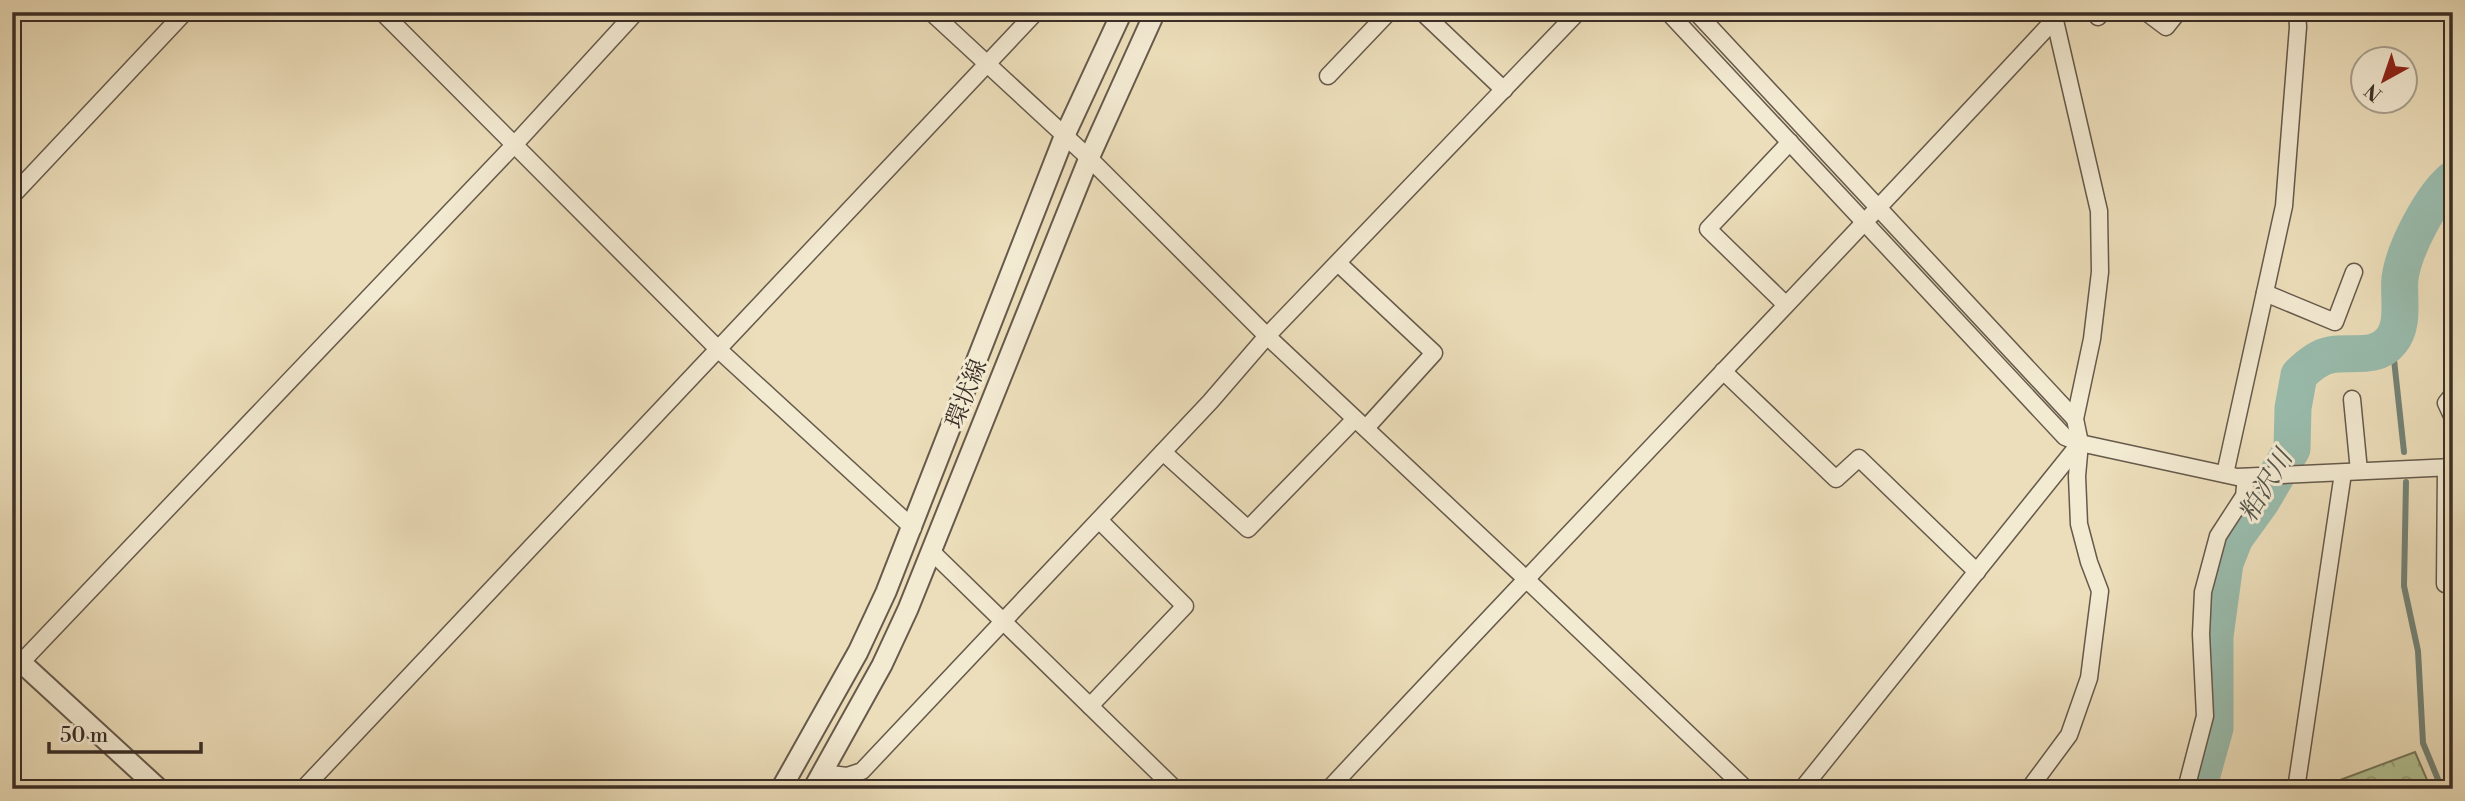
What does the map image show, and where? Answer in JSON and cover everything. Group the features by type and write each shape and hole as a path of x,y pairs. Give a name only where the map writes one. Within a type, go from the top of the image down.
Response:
{"street":[{"path":"12,197 185,12"},
{"path":"382,12 719,350 913,528"},
{"path":"159,789 15,663 515,144 636,12"},
{"path":"931,12 1089,158 1267,336 1745,789"},
{"path":"303,789 1036,12"},
{"name":"環状線","path":"781,789 858,652 913,528 1064,137 1122,12"},
{"name":"環状線","path":"818,781 882,666 1089,158 1155,12"},
{"path":"1328,76 1390,12"},
{"path":"1422,12 1503,90"},
{"path":"818,781 862,771 1163,452 1267,336 1578,12"},
{"path":"1668,12 2065,437 2080,443 2246,477 2449,467 2445,584"},
{"path":"1696,12 2075,419"},
{"path":"2146,12 2166,27 2178,12"},
{"path":"2225,474 2284,206 2297,12"},
{"path":"1329,789 1785,304 1866,223 2053,16"},
{"path":"2029,789 2069,735 2089,678 2100,591 2079,524 2077,476 2080,443 2075,419 2094,326 2100,272 2099,211 2053,16"},
{"path":"1785,304 1707,229 1790,142"},
{"path":"1163,452 1248,529 1434,354 1338,263"},
{"path":"2328,337 2354,272"},
{"path":"2265,293 2335,322"},
{"path":"1723,370 1836,479 1859,458 1977,572"},
{"path":"2453,394 2446,403 2453,418"},
{"path":"2296,789 2351,472 2352,399"},
{"path":"1802,789 2080,443"},
{"path":"2186,789 2206,716 2201,634 2203,592 2218,536 2244,496 2246,477"},
{"path":"1090,706 1185,606 1099,520"},
{"path":"931,551 1175,789"}],"green space":[{"path":"2415,752 2431,789 2316,789"}],"waterway":[{"name":"粕沢川","path":"2198,789 2215,728 2215,636 2225,563 2235,538 2261,502 2292,449 2293,408 2299,375 2326,356 2371,353 2391,341 2398,327 2400,278 2407,253 2436,198 2453,179"},
{"path":"2392,341 2404,452"},
{"path":"2406,482 2404,586 2418,651 2423,743 2442,789"}]}
